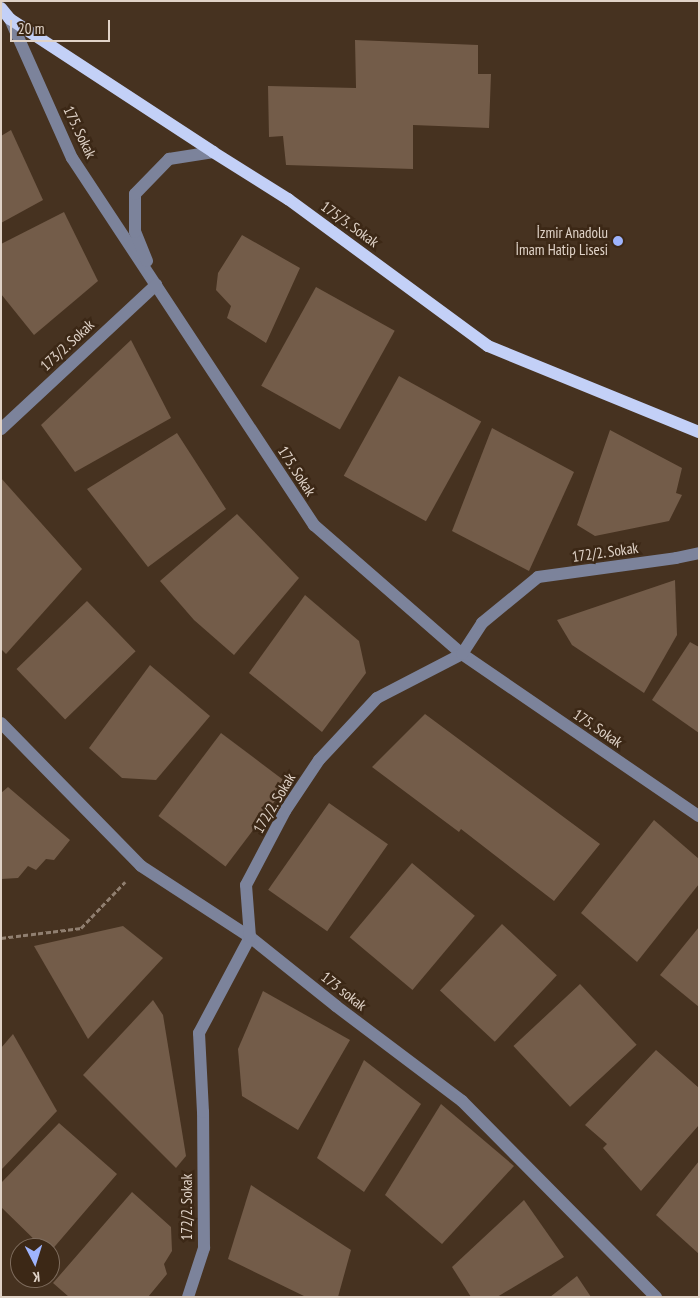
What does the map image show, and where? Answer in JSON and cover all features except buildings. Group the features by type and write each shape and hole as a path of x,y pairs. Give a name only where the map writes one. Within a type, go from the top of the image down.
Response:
{"main road":[{"name":"175/3. Sokak","path":"1,8 10,19 288,199 488,346 699,432"}],"street":[{"name":"175. Sokak","path":"10,19 72,158 314,525 462,654 699,816"},
{"path":"156,285 135,232 135,194 169,159 213,152"},
{"name":"173/2. Sokak","path":"1,429 156,285"},
{"name":"172/2. Sokak","path":"188,1297 204,1248 203,1112 199,1033 250,937 246,885 285,811 319,760 378,698 462,654 482,623 538,578 699,553"},
{"name":"173 sokak","path":"1,723 141,866 250,937 462,1101 656,1297"}],"path":[{"path":"1,938 81,928 141,866"}],"place":[{"name":"İzmir Anadolu İmam Hatip Lisesi","path":"618,241"}]}
